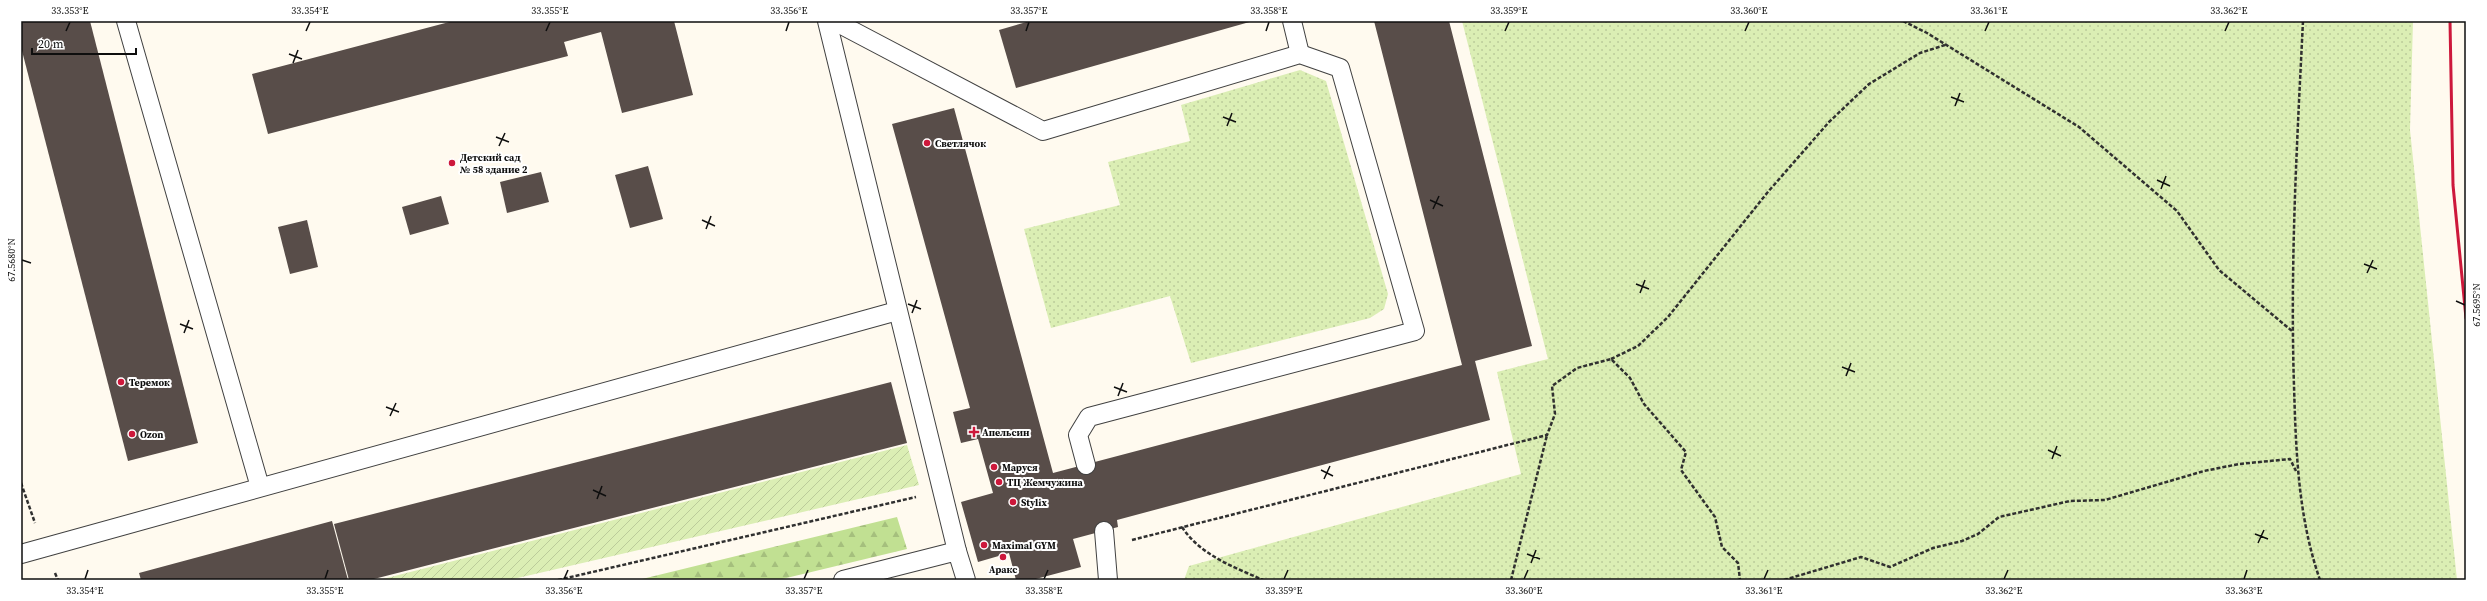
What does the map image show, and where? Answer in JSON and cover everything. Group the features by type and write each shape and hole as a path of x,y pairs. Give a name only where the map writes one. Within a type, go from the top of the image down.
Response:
{"lane":[{"path":"126,21 260,487"},
{"path":"827,21 897,311 957,551 966,580"},
{"path":"834,21 1043,131 1300,54 1340,68 1415,331 1089,417 1078,435 1086,465"},
{"path":"1292,21 1300,54"},
{"path":"21,554 897,311"},
{"path":"1104,531 1108,580"},
{"path":"843,580 957,551"}],"path":[{"path":"1903,21 1945,44 2079,127 2177,212 2218,270 2292,331"},
{"path":"2303,21 2292,331 2297,473 2309,548 2320,580"},
{"path":"1511,580 1547,435 1556,414 1552,386 1577,368 1611,359 1638,346 1668,317 1767,193 1829,122 1869,84 1920,54 1945,44"},
{"path":"1611,359 1630,378 1644,404 1686,452 1681,470 1715,517 1722,547 1738,562 1740,580"},
{"path":"1150,536 1547,435"},
{"path":"1784,580 1861,557 1890,567 1933,548 1962,541 1978,534 1999,517 2070,501 2105,500 2204,470 2239,464 2290,459 2297,473"},
{"path":"558,580 942,491"},
{"path":"1182,527 1189,539 1209,553 1263,580"}],"green space":[{"path":"1462,21 2413,21 2410,130 2457,580 1184,580 1189,566 1521,474 1497,372 1548,359"},
{"path":"1300,70 1326,81 1388,294 1384,309 1370,318 1191,363 1170,296 1051,328 1024,229 1120,205 1108,162 1190,141 1181,105"},
{"path":"907,445 919,485 509,580 379,580"},
{"path":"897,517 907,549 778,580 638,580"}],"building":[{"path":"21,21 90,21 198,443 128,461 21,47"},
{"path":"453,21 674,21 693,95 622,113 601,32 564,42 568,56 268,134 252,74"},
{"path":"1030,21 1253,21 1016,88 999,30"},
{"path":"1374,21 1449,21 1532,346 1475,361 1490,420 1117,520 1118,527 1073,539 1081,567 1032,580 1016,580 1009,553 978,562 961,502 993,493 978,439 961,443 953,412 970,408 892,124 954,108 1053,473 1462,365"},
{"path":"648,166 663,219 630,228 615,175"},
{"path":"541,172 549,202 507,213 500,182"},
{"path":"441,196 449,224 410,235 402,207"},
{"path":"307,220 318,267 290,274 278,227"},
{"path":"891,382 907,443 370,580 349,580 334,524"},
{"path":"332,521 348,580 141,580 139,573"}],"railway":[{"path":"2450,21 2453,185 2466,318"}],"place":[{"name":"Светлячок","path":"927,143"},
{"name":"Детский сад № 58 здание 2","path":"452,163"},
{"name":"Теремок","path":"121,382"},
{"name":"Апельсин","path":"974,432"},
{"name":"Ozon","path":"132,434"},
{"name":"Маруся","path":"994,467"},
{"name":"ТЦ Жемчужина","path":"999,482"},
{"name":"Stylix","path":"1013,502"},
{"name":"Maximal GYM","path":"984,545"},
{"name":"Аракс","path":"1003,557"}]}
